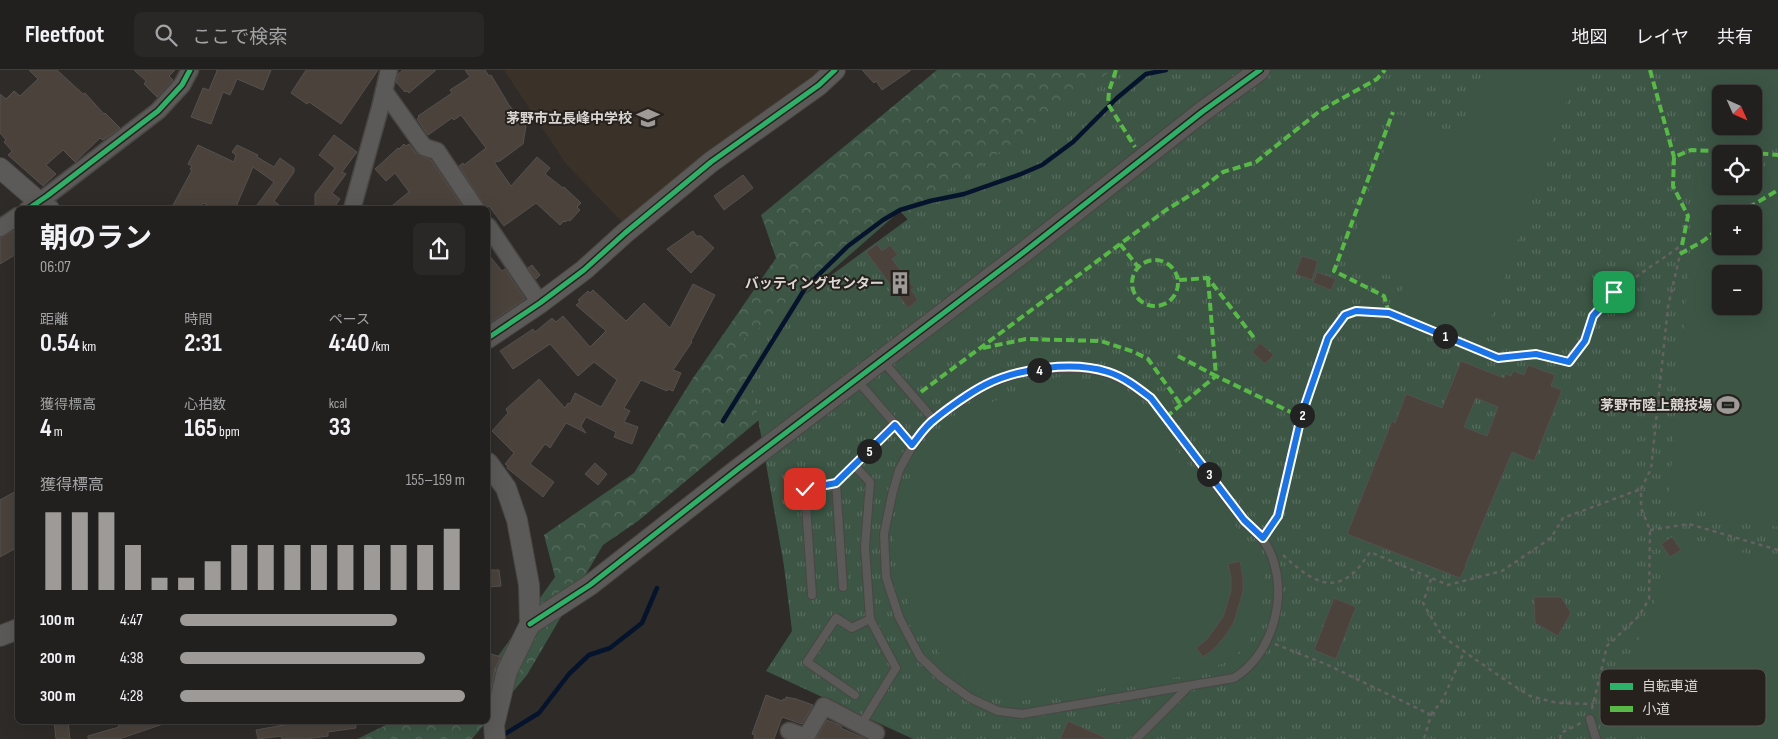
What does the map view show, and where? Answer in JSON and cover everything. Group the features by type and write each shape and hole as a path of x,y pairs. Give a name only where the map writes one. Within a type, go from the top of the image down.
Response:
{"street":[{"path":"0,168 38,206 47,196 158,110 182,85 190,70"},
{"path":"353,206 389,70"},
{"path":"490,337 540,304 584,270 625,233 711,162 820,84 835,70"},
{"path":"530,624 590,585 855,379 1024,252 1202,112 1260,70"},
{"path":"384,91 424,148 437,151 474,206"},
{"path":"0,228 15,218"},
{"path":"490,229 540,304"},
{"path":"490,466 506,488 517,520 529,585 530,624 507,671 494,732"},
{"path":"0,636 15,630"},
{"path":"789,731 806,737 824,706 874,734"}],"lane":[{"path":"882,359 933,419"},
{"path":"1061,368 1089,368 1110,373 1130,383 1151,398 1244,520 1263,538 1271,555 1277,582 1276,614 1268,640 1245,671 1234,678 1188,687 1022,714 998,711 970,698 941,678 920,658 899,617 886,577 884,534 899,470 912,445 933,419 985,385 1020,372 1061,368"},
{"path":"855,379 912,445"},
{"path":"812,596 805,489 836,483 895,425"},
{"path":"854,465 870,482 865,547 870,619 896,668 874,734"},
{"path":"836,483 843,587"},
{"path":"855,695 806,662 836,618 852,628 870,619"},
{"path":"1136,739 1188,687"},
{"path":"1590,718 1596,739"}],"path":[{"path":"1602,669 1607,646 1639,616 1649,599 1650,530 1641,508 1641,489 1651,468 1668,308 1682,245 1614,292 1593,316 1585,341 1569,362 1536,354 1498,358 1389,313 1356,311 1345,315 1328,338 1301,417 1278,516 1263,538 1294,566 1315,580 1330,584 1346,580 1360,567 1370,552 1448,585 1502,571 1551,538 1563,518 1641,489"},
{"path":"1650,530 1689,524 1778,550"},
{"path":"1431,579 1423,603 1442,636 1530,696 1557,703 1594,704"},
{"path":"1268,640 1431,715"},
{"path":"1424,739 1431,715 1443,699 1464,652"},
{"path":"1560,739 1561,733 1590,718 1600,677"}],"shaded area":[{"name":"茅野市立長峰中学校","path":"504,70 821,70 623,223 566,164"}],"green space":[{"path":"937,70 1228,70 957,275 900,211 805,294 845,359 766,414 638,521 603,545 527,675 490,719 490,667 555,577 544,535 634,473 691,381 776,258 761,215"},
{"path":"1112,70 1778,70 1778,739 913,739 766,671 792,631 784,566 744,339"},
{"path":"1483,70 1578,70 1483,339 1395,308 1405,281 1346,260 1397,114 1460,135"},
{"path":"1706,70 1778,70 1778,147 1715,142 1706,130"},
{"name":"茅野市陸上競技場","path":"1698,169 1712,170 1712,195 1762,195 1762,173 1778,174 1778,527 1668,504"},
{"path":"1058,377 1097,380 1133,401 1195,472 1257,555 1264,574 1258,627 1245,647 1227,662 1185,676 1020,701 981,693 947,665 911,611 893,549 896,508 916,463 940,434 987,404"},
{"path":"1675,536 1778,561 1778,739 1653,739 1615,726 1766,726 1766,669 1624,669 1648,621"},
{"path":"388,724 484,724 472,739 357,739"}],"building":[{"path":"29,70 57,70 83,94 85,93 120,128 103,140 100,138 75,162 63,150 46,165 56,174 43,186 8,155 12,151 4,142 6,140 0,133 0,94 6,99 14,91 20,96 38,79"},
{"path":"134,70 175,70 169,76 173,80 157,97 144,84 146,81"},
{"path":"216,70 271,70 263,90 237,79 230,95 223,92 211,124 191,117 203,88 209,90"},
{"path":"306,70 378,70 341,124 309,102 307,104 291,93"},
{"path":"403,70 436,70 409,93 405,92 396,82 398,74"},
{"path":"465,70 485,70 489,76 491,75 509,105 526,126 523,144 500,161 494,162 511,186 537,157 550,168 545,174 564,187 581,203 577,207 580,210 570,221 564,221 560,225 536,203 504,226 490,206 485,206 459,166 463,163 464,165 486,148 461,115 454,120 452,118 428,135 417,119 418,116 452,93 450,90 470,77"},
{"path":"862,70 911,70 882,90 876,81 874,83"},
{"path":"334,135 357,152 342,172 346,174 332,193 340,199 335,206 315,206 315,194 335,168 319,155"},
{"path":"404,144 406,146 409,144 416,153 431,160 462,206 392,206 409,192 395,173 386,181 375,169"},
{"path":"198,145 234,162 236,155 232,152 237,145 258,155 257,157 274,167 280,158 294,168 294,172 274,201 280,206 256,206 274,182 253,167 236,206 210,206 203,203 202,206 173,206 192,170 190,169 192,166 188,164"},
{"path":"743,175 753,188 724,210 714,196"},
{"path":"13,231 15,233 15,255 0,264 0,238"},
{"path":"693,231 696,236 701,236 714,248 691,273 667,249"},
{"name":"バッティングセンター","path":"877,244 882,251 890,245 898,255 892,259 914,288 911,290 918,300 908,308 866,252"},
{"path":"490,256 502,271 505,269 525,299 490,323"},
{"path":"1302,256 1318,261 1312,280 1295,274"},
{"path":"532,265 540,275 536,279 528,268"},
{"path":"1317,272 1336,279 1331,290 1313,283"},
{"path":"693,284 715,295 692,342 673,370 681,373 673,391 668,389 667,391 641,380 624,408 630,411 624,422 638,427 632,444 614,437 616,432 586,417 581,426 586,433 566,423 550,448 545,444 530,464 554,482 543,497 507,468 508,466 505,464 514,453 492,431 508,413 506,409 539,379 565,408 568,403 570,404 575,393 601,407 617,380 594,362 578,376 550,344 513,369 500,351 533,329 535,332 552,318 556,322 563,316 590,347 606,331 576,305 580,302 578,300 588,291 590,293 593,290 626,321 644,303 670,328"},
{"path":"1260,343 1274,355 1265,364 1252,352"},
{"path":"1461,361 1504,378 1506,374 1511,376 1513,371 1524,375 1528,365 1555,375 1551,386 1562,390 1534,461 1512,452 1460,578 1347,534 1392,421 1395,423 1406,394 1442,408","holes":["1476,398 1498,407 1487,436 1464,427"]},
{"path":"595,463 607,474 598,485 585,474"},
{"path":"15,492 15,549 0,557 0,500"},
{"path":"1672,537 1681,550 1670,557 1661,544"},
{"path":"1240,561 1243,592 1234,622 1215,648 1203,657 1196,648 1207,639 1223,617 1231,591 1228,564"},
{"path":"490,570 499,570 501,586 490,587"},
{"path":"1534,597 1561,597 1571,613 1558,636 1535,623"},
{"path":"1334,598 1356,607 1336,659 1314,650"},
{"path":"490,654 501,657 495,668 490,693"},
{"path":"766,695 782,701 786,697 813,705 802,724 782,717 774,739 754,739 755,735 752,734"},
{"path":"827,720 839,725 841,728 866,739 816,739"},
{"path":"1068,721 1108,739 1060,739"},
{"path":"54,724 68,724 70,739 56,739"},
{"path":"118,724 163,724 119,739 88,739 88,736 119,727"},
{"path":"289,724 355,724 356,728 328,732 328,736 307,739 282,739 281,736 258,739 256,730"}],"waterway":[{"path":"723,421 806,287 848,246 900,210 964,194 1042,165 1073,142 1117,98 1146,74 1166,70"},
{"path":"500,737 539,713 569,674 589,655 610,648 642,623 657,588"}],"marked path":[{"path":"1116,70 1109,91 1108,104 1135,147"},
{"path":"921,392 1166,210 1202,188 1223,172 1256,162 1321,110 1377,79 1385,70"},
{"path":"1650,70 1674,157"},
{"path":"1389,313 1384,296 1334,271 1393,112"},
{"path":"1682,245 1688,216 1673,186 1674,157 1691,150 1778,155"},
{"path":"1753,205 1778,190"},
{"path":"1680,254 1712,234"},
{"path":"1120,244 1139,268"},
{"path":"1160,260 1164,261 1174,270 1177,274 1178,283 1177,292 1168,302 1160,306 1150,306 1142,302 1133,292 1132,278 1136,270 1146,261 1160,260"},
{"path":"1179,280 1208,278 1255,339"},
{"path":"1208,279 1216,376"},
{"path":"983,348 1026,339 1101,341 1134,352 1148,359 1181,405"},
{"path":"1178,356 1216,376"},
{"path":"1166,417 1216,376 1301,417"}],"cycle path":[{"path":"32,206 158,111 182,85 190,70"},
{"path":"490,337 584,270 625,233 711,162 819,85 835,70"},
{"path":"530,624 590,585 738,469 1024,252 1202,112 1260,70"}],"place":[{"name":"茅野市立長峰中学校","path":"648,118"},
{"name":"バッティングセンター","path":"900,283"},
{"name":"茅野市陸上競技場","path":"1728,405"}],"route":[{"path":"805,489 836,483 895,425 912,445 933,419 985,385 1020,372 1061,368 1089,368 1110,373 1130,383 1151,398 1244,520 1263,538 1278,516 1301,417 1328,338 1345,315 1356,311 1389,313 1498,358 1536,354 1569,362 1585,341 1593,316 1614,292"}]}
